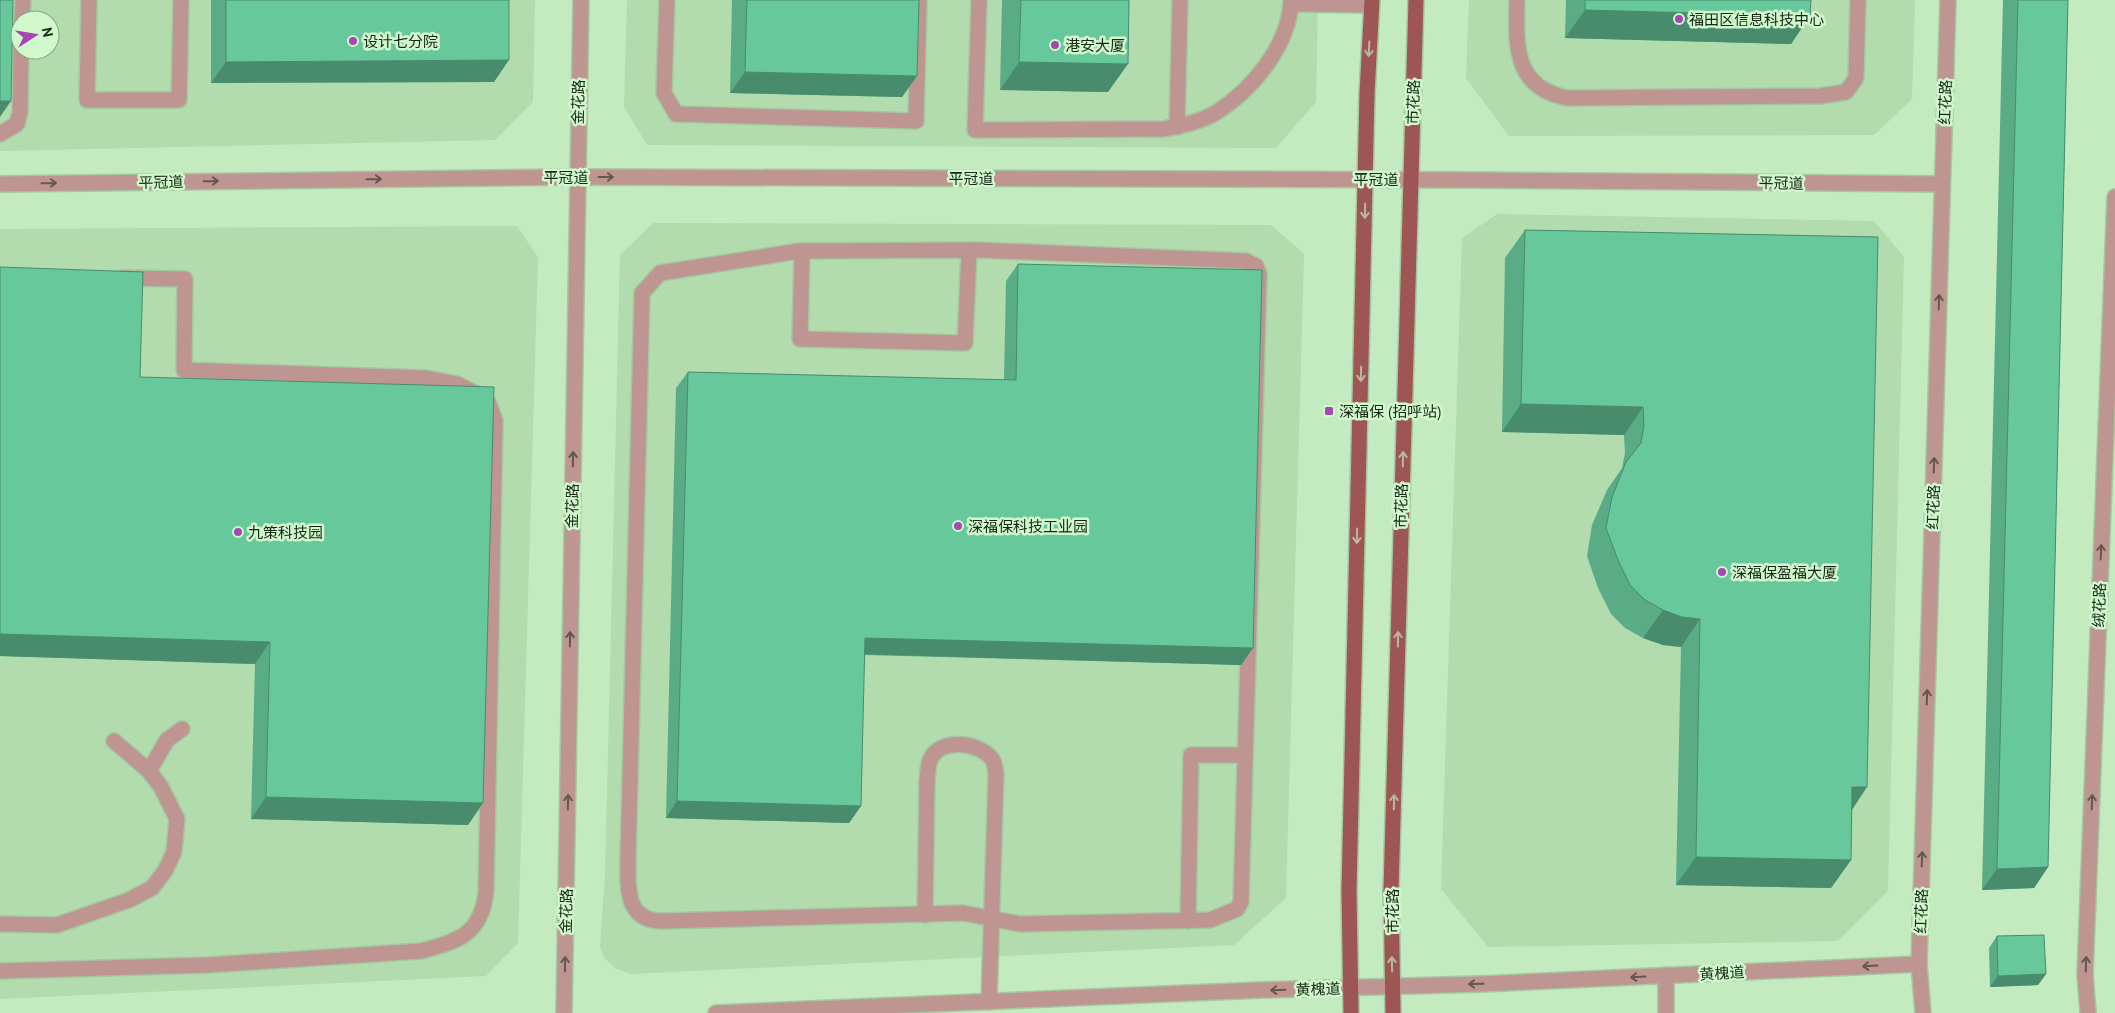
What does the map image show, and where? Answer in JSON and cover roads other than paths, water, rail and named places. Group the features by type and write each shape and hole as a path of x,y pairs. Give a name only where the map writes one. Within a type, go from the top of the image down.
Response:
{"main road":[{"name":"市花路","path":"1393,1013 1391,890 1416,0"},
{"path":"1351,1013 1349,891 1372,3"}],"street":[{"path":"89,0 87,100 178,100 181,0"},
{"name":"金花路","path":"564,1013 581,0"},
{"path":"667,0 664,93 676,114 916,120 920,0"},
{"path":"979,0 976,130 1163,129 1187,125 1217,112 1246,88 1264,67 1282,37 1291,2 1372,3"},
{"path":"1177,127 1180,0"},
{"path":"1517,0 1516,37 1520,61 1529,79 1552,95 1576,98 1820,96 1846,92 1856,78 1858,0"},
{"name":"红花路","path":"1923,1013 1919,964 1948,0"},
{"path":"0,134 17,124 20,112 22,60"},
{"name":"平冠道","path":"0,184 577,177 1410,179 1942,184"},
{"name":"绒花路","path":"2088,1013 2085,974 2108,578 2115,197"},
{"path":"802,251 800,339 966,343 969,251"},
{"path":"802,251 969,251 1246,261 1256,266 1260,284 1240,902 1237,909 1219,918 1188,921 1020,924 993,921 963,913 653,921 636,911 630,901 628,860 642,293 660,273 802,251"},
{"path":"0,971 208,965 421,950 452,942 474,927 484,912 495,420 488,402 457,384 426,378 184,370 185,279 107,277"},
{"path":"150,771 167,740 182,729"},
{"path":"0,924 57,925 129,900 152,888 165,871 174,852 177,819 161,787 150,771 114,741"},
{"path":"925,915 927,780 930,760 936,751 950,745 964,744 987,753 994,761 996,774 993,921 989,1002"},
{"path":"1188,921 1190,755 1244,755"},
{"name":"黄槐道","path":"716,1013 1919,964"},
{"path":"1666,975 1666,1013"}],"place":[{"name":"福田区信息科技中心","path":"1679,19"},
{"name":"设计七分院","path":"353,41"},
{"name":"港安大厦","path":"1055,45"},
{"name":"深福保 (招呼站)","path":"1329,411"},
{"name":"深福保科技工业园","path":"958,526"},
{"name":"九策科技园","path":"238,532"},
{"name":"深福保盈福大厦","path":"1722,572"}]}
